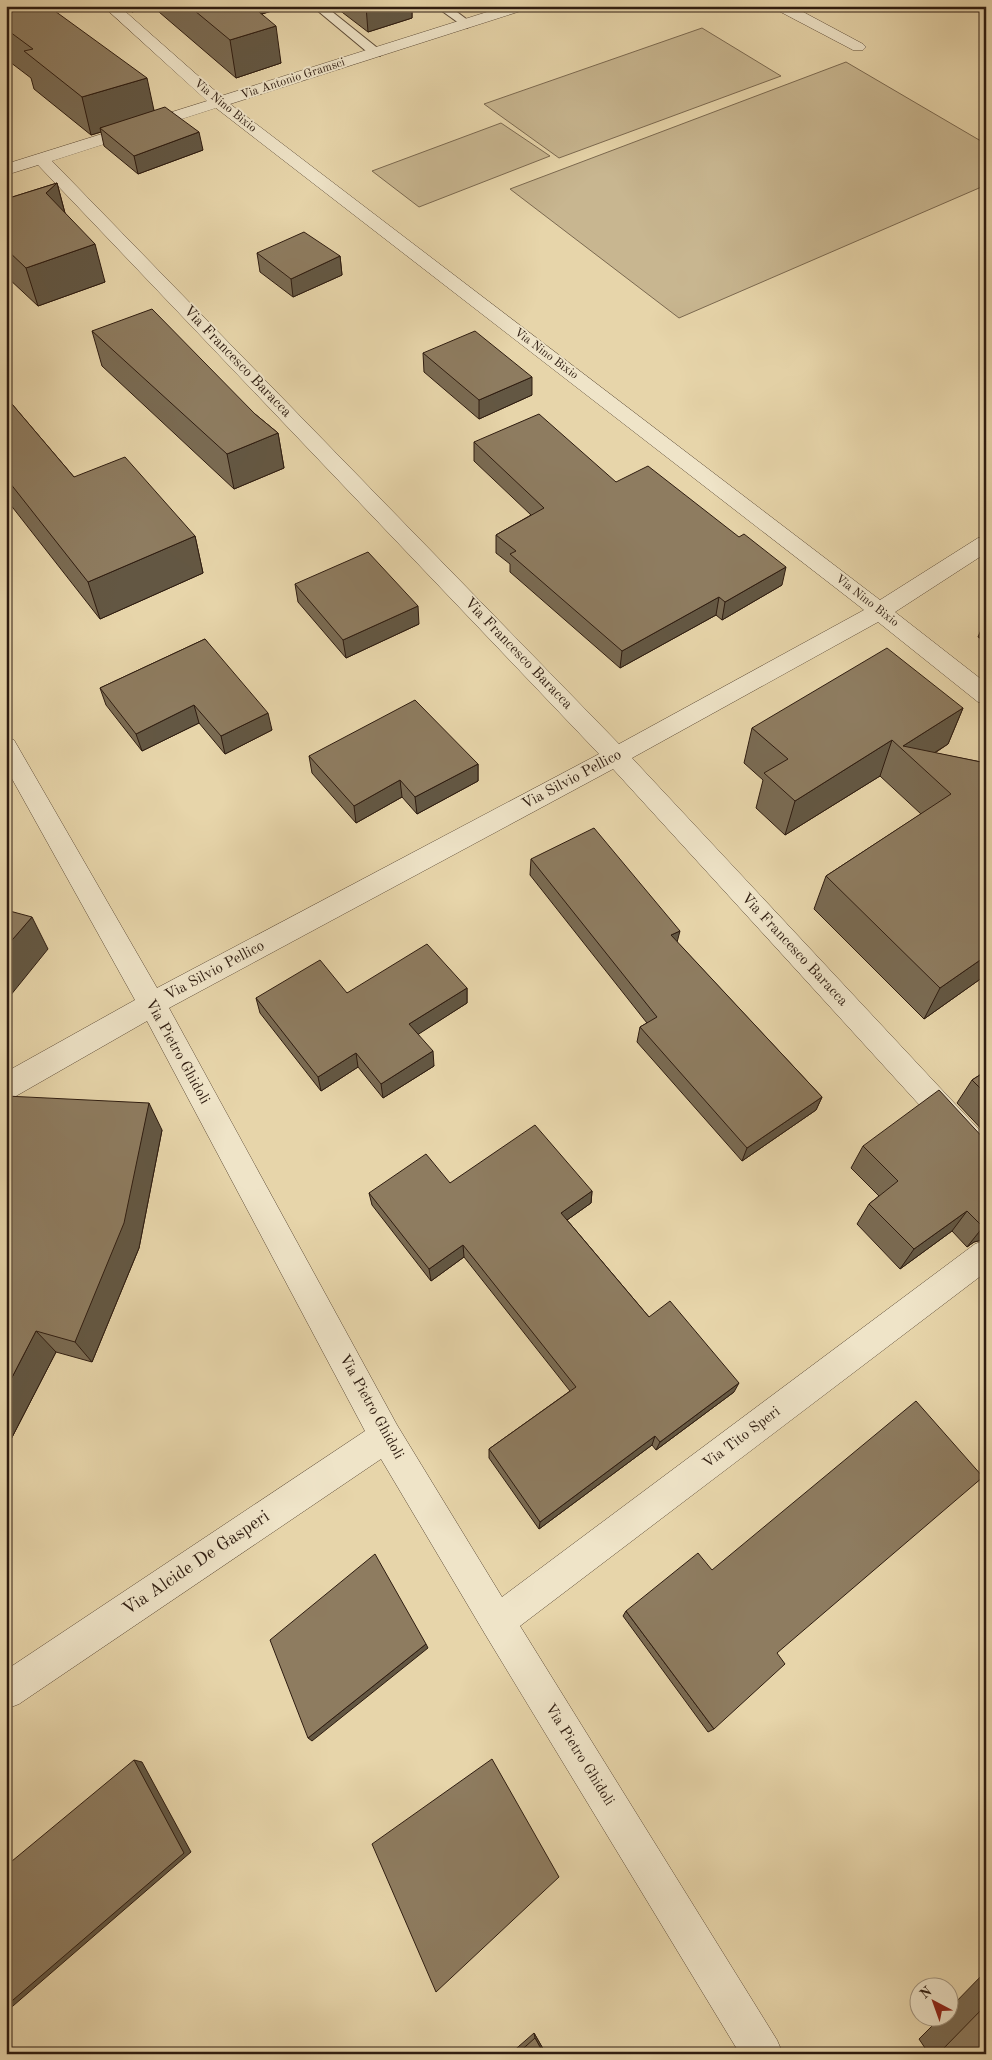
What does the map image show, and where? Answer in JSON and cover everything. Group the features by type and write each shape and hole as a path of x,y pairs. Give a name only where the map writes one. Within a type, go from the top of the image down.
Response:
{"street":[{"name":"Via Nino Bixio","path":"110,6 218,103 880,611 986,696"},
{"name":"Via Antonio Gramsci","path":"6,170 522,6"},
{"path":"780,6 858,47"},
{"name":"Via Francesco Baracca","path":"41,158 616,756 986,1158"},
{"name":"Via Silvio Pellico","path":"6,1087 152,1004 616,756 880,611 986,543"},
{"name":"Via Pietro Ghidoli","path":"6,746 152,1004 386,1436 497,1622 763,2054"},
{"name":"Via Tito Speri","path":"497,1622 986,1254"},
{"name":"Via Alcide De Gasperi","path":"6,1691 386,1436"}],"lane":[{"path":"318,6 376,53"},
{"path":"441,6 467,24"}],"shaded area":[{"path":"702,28 781,76 559,158 484,104"},
{"path":"846,62 986,144 986,185 679,318 510,189"},
{"path":"501,123 550,156 419,207 372,171"}],"building":[{"path":"6,6 48,6 147,78 82,97 24,51 33,49 6,29"},
{"path":"189,6 252,6 276,26 230,40"},
{"path":"165,107 199,132 134,156 100,128"},
{"path":"57,183 46,193 95,244 26,268 6,249 6,199"},
{"path":"304,232 340,256 291,279 257,253"},
{"path":"152,309 255,414 278,433 227,454 92,331"},
{"path":"475,331 532,377 479,400 423,353"},
{"path":"6,397 74,477 125,457 195,536 88,582 6,478"},
{"path":"539,414 616,482 648,466 739,537 744,534 786,567 725,602 719,597 622,651 510,554 516,551 496,535 544,508 474,442"},
{"path":"368,552 418,606 343,640 295,584"},
{"path":"205,639 268,713 221,736 194,705 136,734 100,688"},
{"path":"887,648 963,708 903,746 986,763 986,956 940,988 826,876 951,794 892,740 795,801 764,773 788,759 752,728"},
{"path":"415,700 478,764 415,797 400,780 354,806 309,756"},
{"path":"594,828 680,931 671,935 822,1097 747,1148 640,1027 657,1017 531,859"},
{"path":"6,910 32,917 6,947"},
{"path":"427,944 467,988 409,1024 433,1051 381,1084 356,1053 318,1077 256,998 320,960 347,993"},
{"path":"986,1071 986,1094 972,1080"},
{"path":"939,1090 986,1141 986,1226 983,1227 967,1211 914,1249 869,1204 898,1181 863,1146"},
{"path":"6,1096 149,1103 124,1223 75,1342 36,1331 6,1389"},
{"path":"535,1125 592,1191 561,1213 649,1317 670,1301 739,1383 660,1442 655,1436 540,1522 489,1449 576,1387 463,1245 429,1269 369,1193 426,1154 450,1183"},
{"path":"916,1401 983,1477 777,1653 785,1664 714,1729 626,1611 698,1553 712,1570"},
{"path":"375,1554 426,1644 308,1738 270,1640"},
{"path":"492,1759 559,1877 436,1992 372,1844"},
{"path":"134,1760 184,1853 6,2006 6,1866"},
{"path":"986,2005 986,2054 945,2054 942,2050"},
{"path":"535,2038 544,2054 517,2054"}]}
